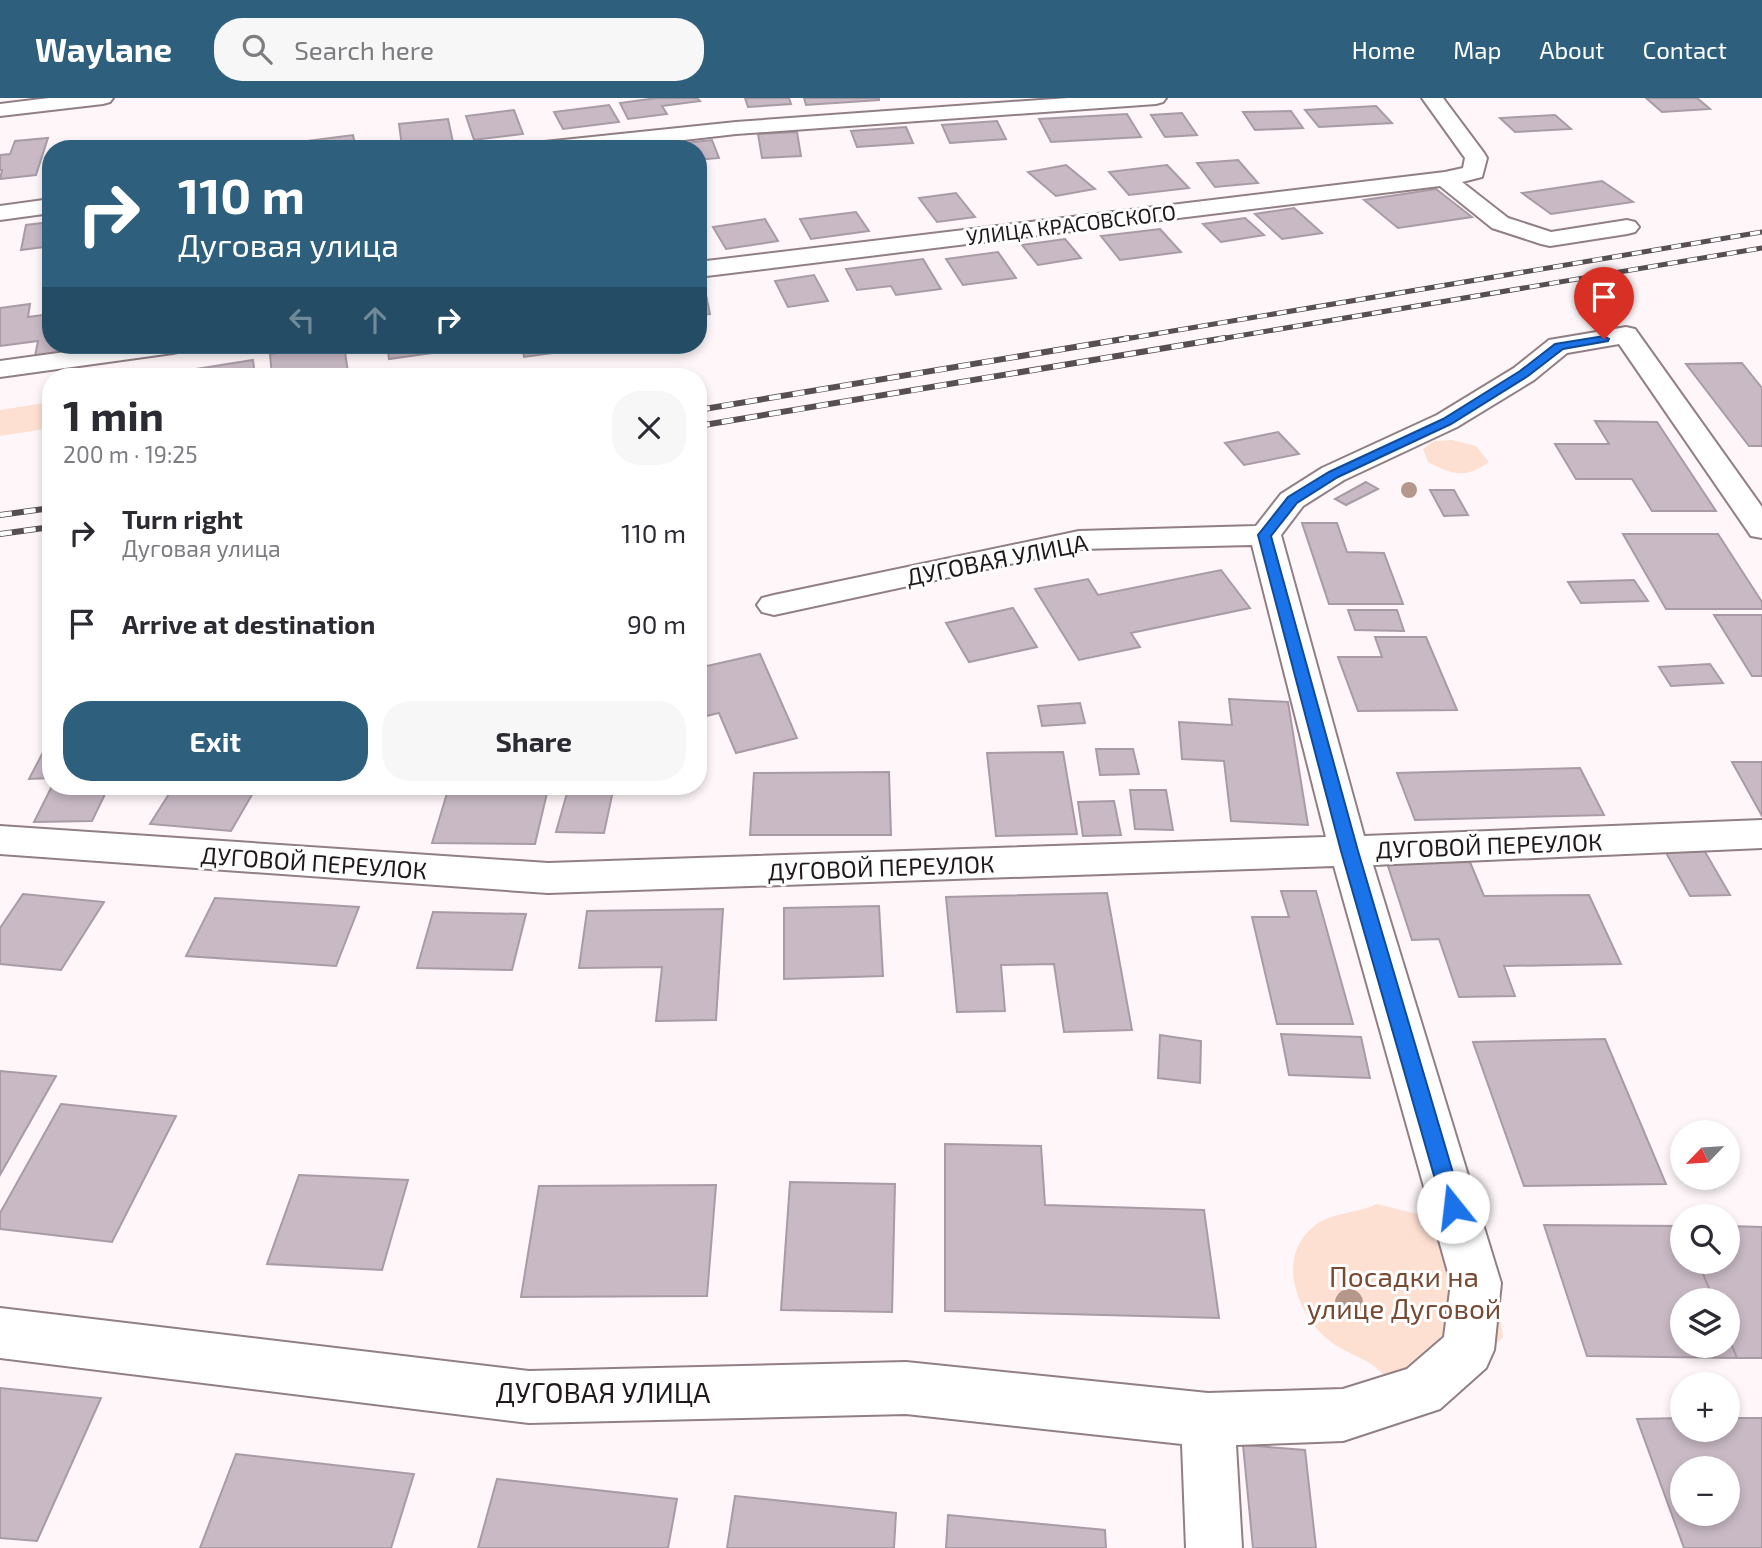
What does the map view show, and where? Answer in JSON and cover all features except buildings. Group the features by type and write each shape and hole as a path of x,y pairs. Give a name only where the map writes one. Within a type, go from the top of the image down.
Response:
{"street":[{"path":"0,110 103,98"},
{"path":"626,140 736,128 1156,98"},
{"name":"УЛИЦА КРАСОВСКОГО","path":"707,269 1445,179 1474,172 1476,158 1432,98"},
{"path":"1445,179 1500,223 1550,239 1627,227"},
{"path":"0,213 42,207"},
{"path":"1265,535 1293,500 1333,474 1447,421 1524,374 1559,346 1626,335 1762,529"},
{"path":"0,369 108,354"},
{"name":"ДУГОВАЯ УЛИЦА","path":"0,1333 529,1397 906,1388 1208,1420 1343,1415 1422,1391 1468,1350 1476,1283 1349,851 1265,535 1079,540 775,605"},
{"name":"ДУГОВОЙ ПЕРЕУЛОК","path":"0,840 548,877 1349,851 1762,834"},
{"path":"1208,1420 1214,1548"}],"green space":[{"path":"42,403 42,429 0,436 0,410"},
{"path":"1452,440 1476,446 1489,462 1473,471 1459,473 1428,462 1423,449 1434,441"},
{"name":"Посадки на улице Дуговой","path":"1377,1204 1444,1221 1494,1273 1503,1337 1462,1381 1407,1381 1389,1378 1325,1337 1306,1313 1299,1299 1293,1269 1301,1240 1312,1228 1326,1219"}],"railway":[{"path":"1119,340 1762,232"},
{"path":"1214,340 1762,248"},
{"path":"707,408 1129,338"},
{"path":"707,424 1225,338"},
{"path":"0,515 42,509"},
{"path":"0,534 42,528"}],"route":[{"path":"1453,1207 1349,851 1265,535 1293,500 1333,474 1447,421 1524,374 1559,346 1604,339"}]}
